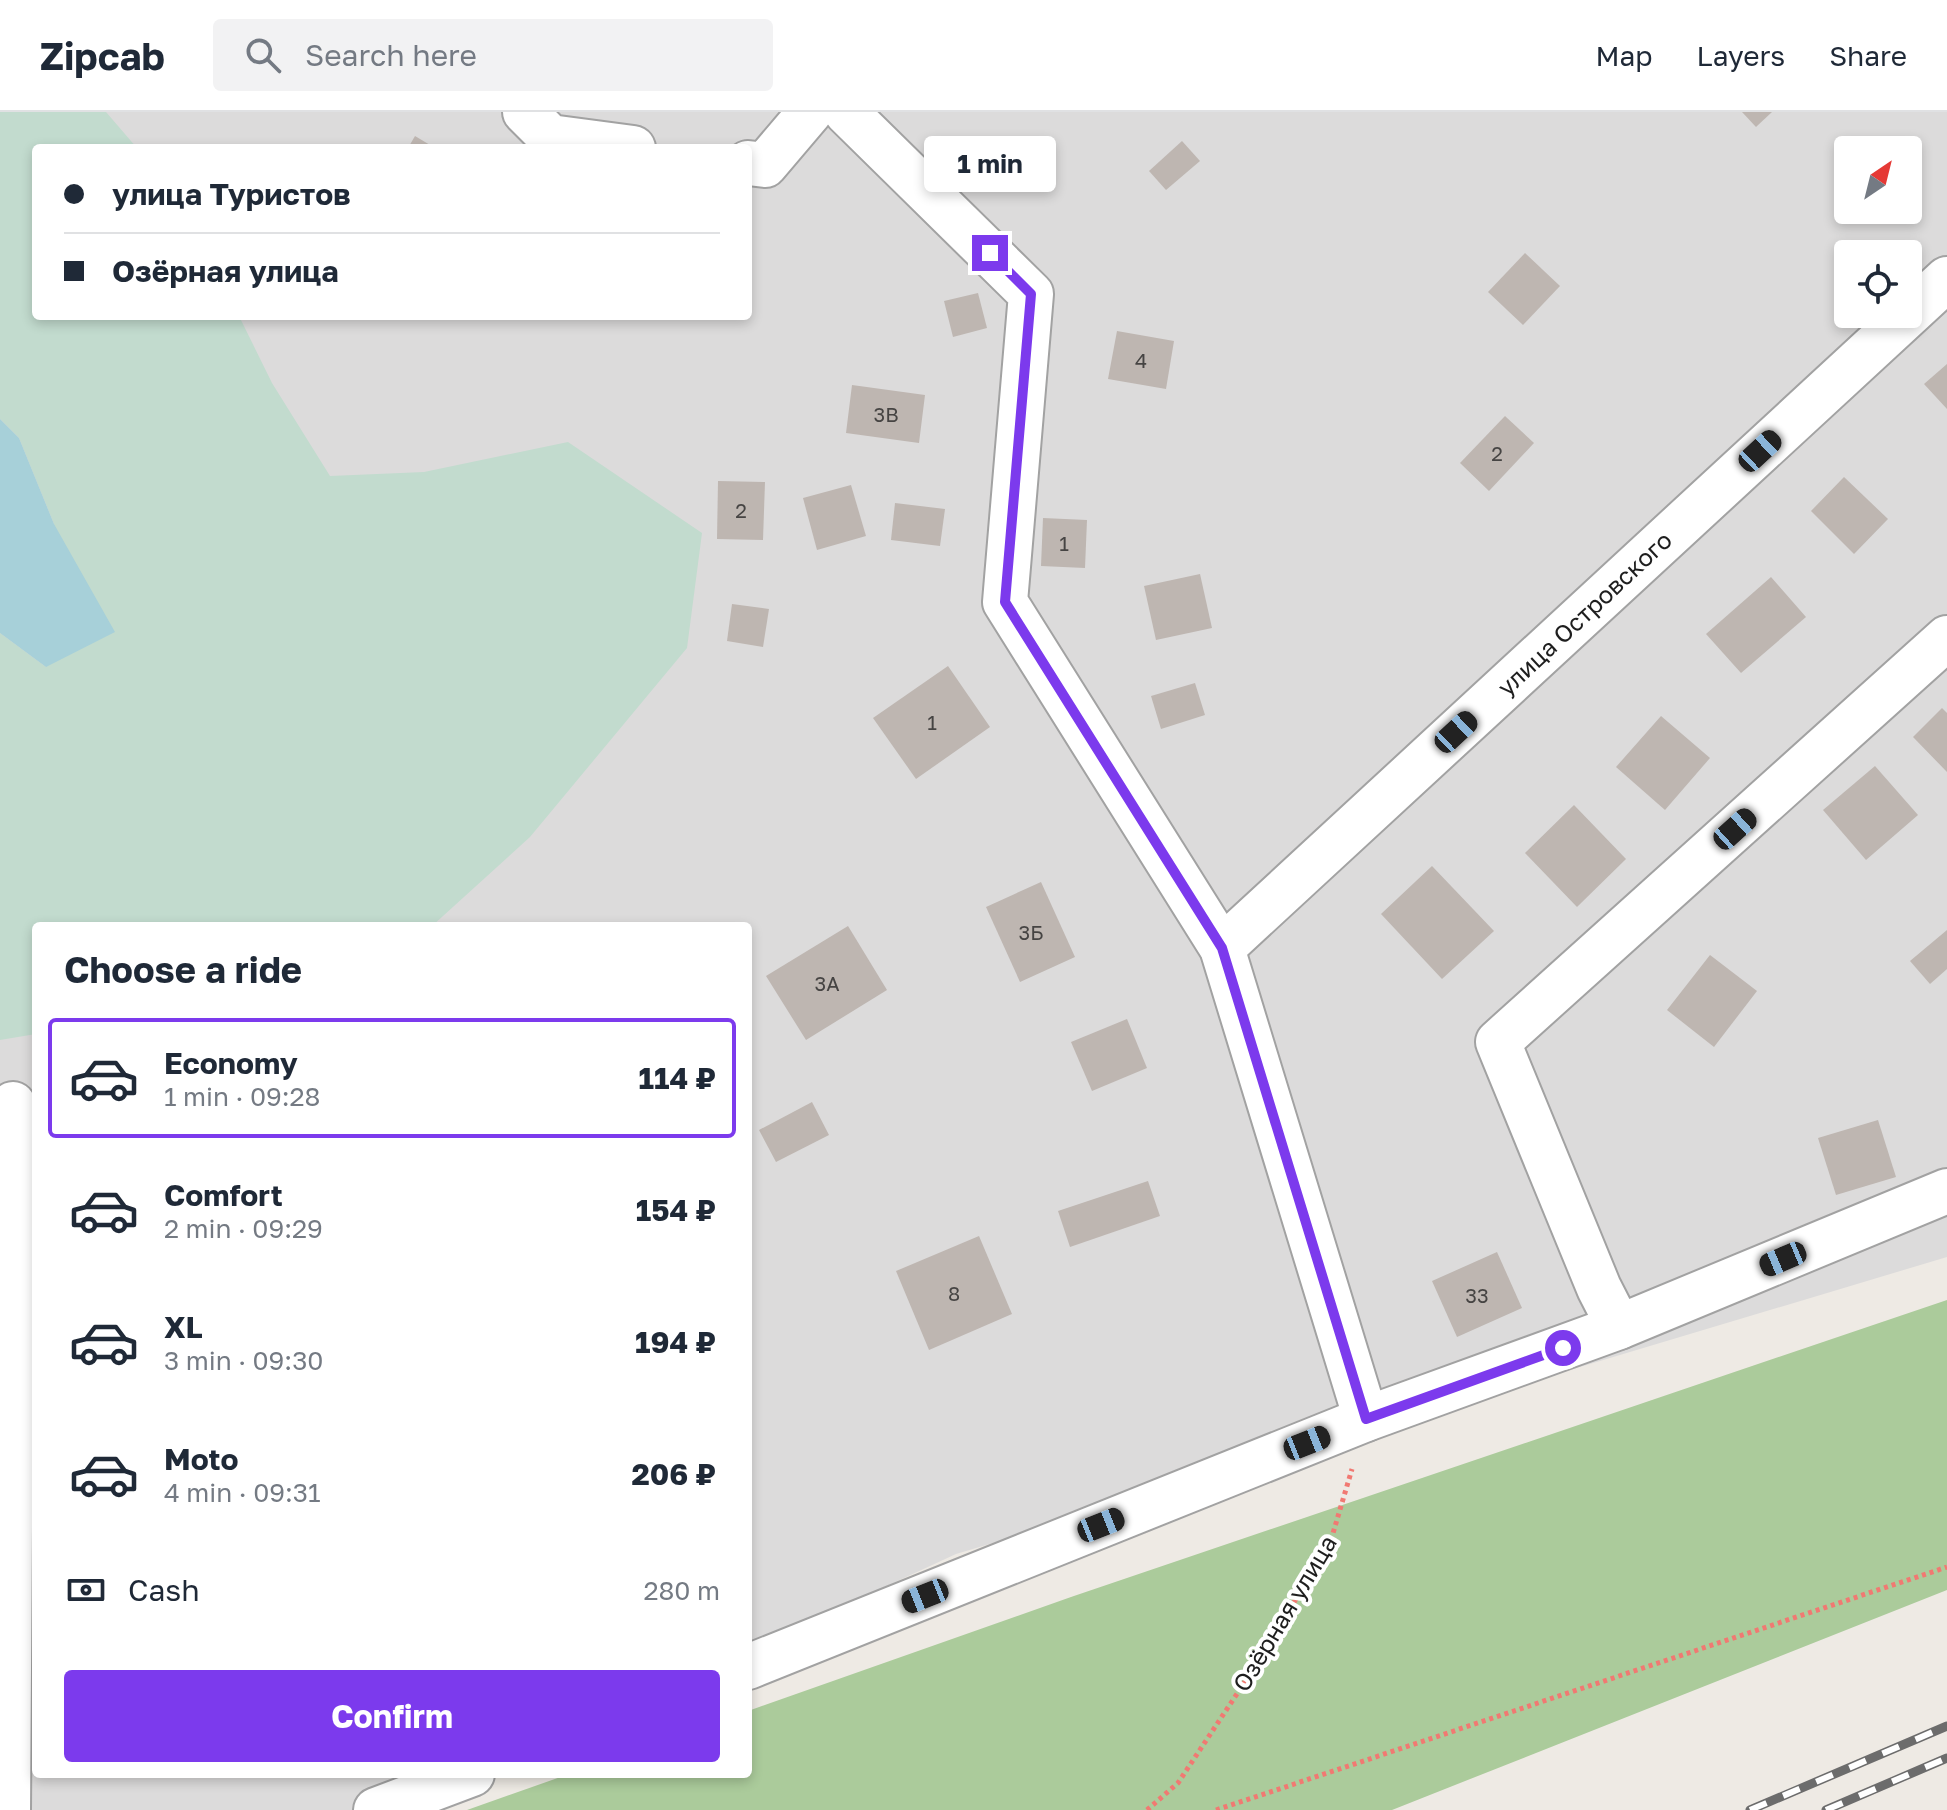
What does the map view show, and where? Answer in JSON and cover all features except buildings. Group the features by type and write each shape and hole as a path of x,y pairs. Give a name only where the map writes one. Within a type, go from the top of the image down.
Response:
{"street":[{"path":"525,112 550,137 603,144"},
{"path":"752,163 765,165 810,112"},
{"path":"846,112 1031,294 1005,602 1222,948 1366,1419"},
{"name":"улица Островского","path":"1222,948 1947,279"},
{"path":"1619,1327 1599,1288 1498,1042 1947,638"},
{"path":"8,1810 13,1104"},
{"path":"752,1665 1366,1419 1619,1327 1947,1191"},
{"path":"376,1810 461,1778"}],"path":[{"name":"Озёрная улица","path":"1147,1810 1178,1783 1262,1656 1331,1540 1366,1419"},
{"path":"1216,1810 1947,1567"}],"shaded area":[{"path":"0,112 1947,112 1947,1257 956,1554 752,1648 752,922 32,922 32,1778 470,1778 401,1810 0,1810"}],"green space":[{"path":"0,112 106,112 134,144 32,144 32,320 241,320 272,383 330,476 424,472 568,442 702,533 687,648 530,837 436,922 32,922 32,1035 0,1040 0,633 46,667 54,524 19,438 0,419"},
{"path":"1947,1300 1947,1590 1392,1810 467,1810 558,1778 752,1778 752,1710 1071,1597"}],"water":[{"path":"0,419 19,438 54,524 115,632 46,667 0,633"}],"railway":[{"path":"1750,1810 1947,1726"},
{"path":"1826,1810 1947,1758"}],"route":[{"path":"990,253 1031,294 1005,602 1222,948 1366,1419 1563,1348"}]}
